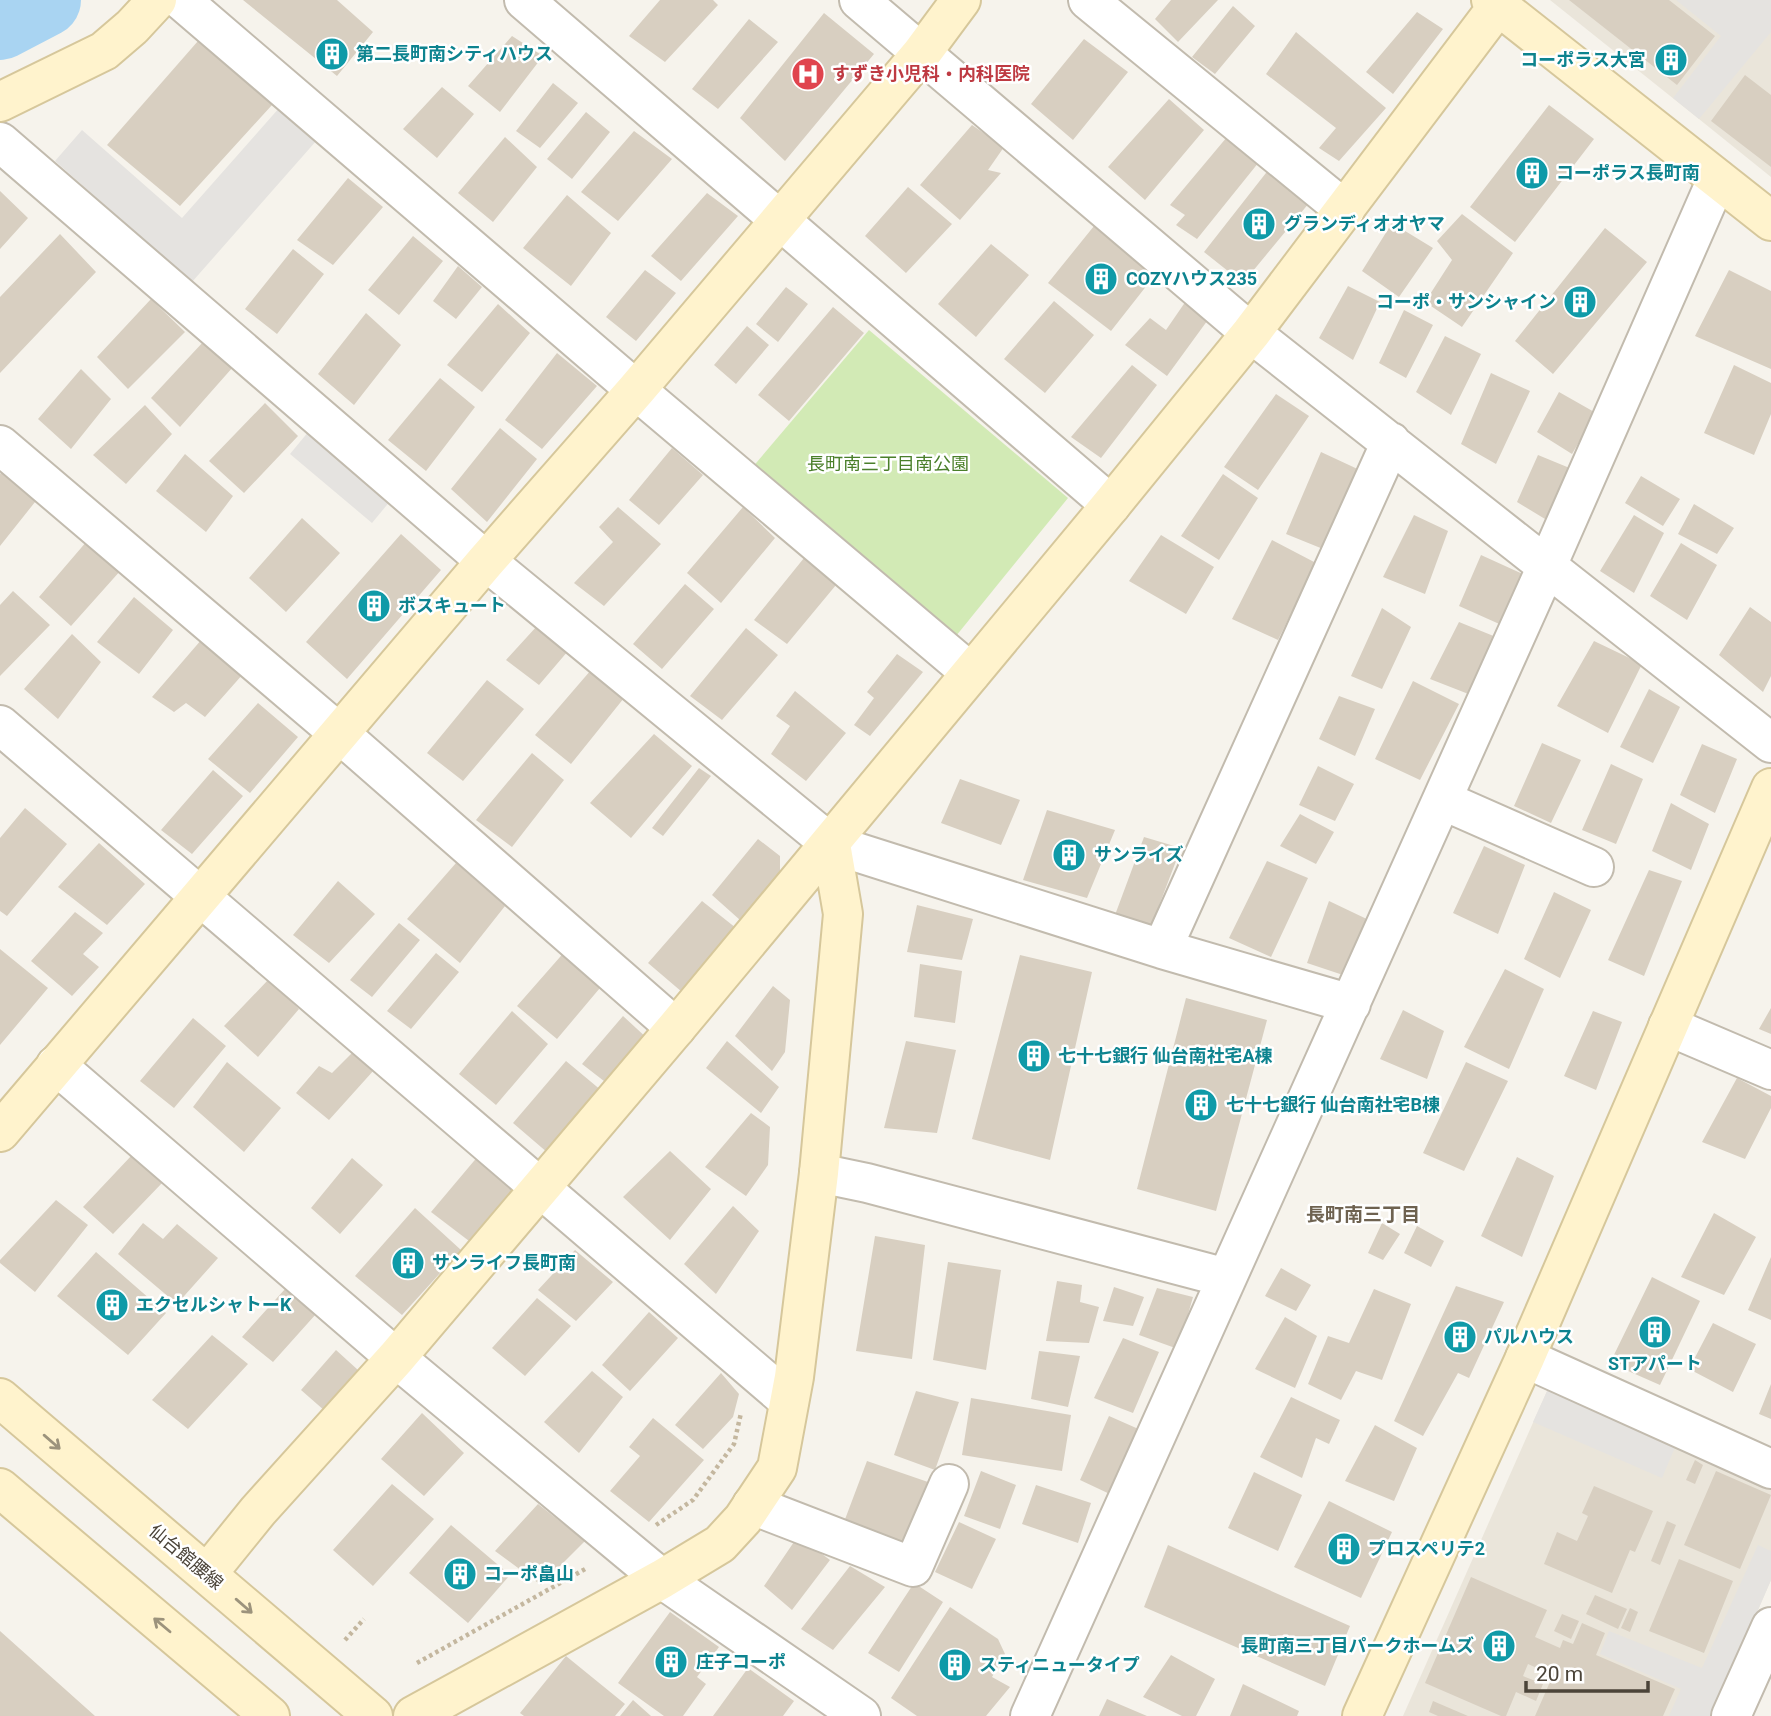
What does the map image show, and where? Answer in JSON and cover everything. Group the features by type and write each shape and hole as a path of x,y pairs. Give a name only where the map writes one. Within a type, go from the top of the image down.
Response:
{"street":[{"path":"0,102 104,51 132,27 157,0"},
{"path":"181,0 971,673"},
{"path":"524,0 1111,505"},
{"path":"859,0 1251,333 1771,743"},
{"path":"0,1132 636,390 921,54 961,0"},
{"path":"1088,0 1345,210"},
{"path":"207,1574 258,1511 396,1358 540,1189 831,844 1111,505 1251,333 1345,210 1494,3 1771,222"},
{"path":"0,142 486,562 831,844 1163,949 1351,1004"},
{"path":"1030,1716 1547,566 1717,179"},
{"path":"1163,949 1391,443"},
{"path":"0,445 340,734 676,1028"},
{"path":"0,725 789,1401"},
{"path":"1362,1716 1525,1358 1771,788"},
{"path":"1442,800 1594,867"},
{"path":"413,1716 720,1544 743,1519 777,1468 794,1377 819,1173 843,914 831,844"},
{"path":"1668,1026 1771,1070"},
{"path":"56,1065 396,1358 662,1578 862,1716"},
{"path":"819,1173 867,1183 1227,1278"},
{"path":"1525,1358 1771,1469"},
{"name":"仙台館腰線","path":"0,1398 373,1716"},
{"path":"752,1505 913,1567 949,1484"},
{"path":"0,1488 270,1716"},
{"path":"1731,1716 1771,1627"}],"shaded area":[{"path":"1550,0 1771,0 1771,177 1699,119"},
{"path":"1676,0 1771,0 1771,32 1699,119 1673,98 1721,36"},
{"path":"280,107 317,140 192,282 55,161 82,130 182,218"},
{"path":"309,431 391,500 372,523 290,454"},
{"path":"1548,1389 1771,1487 1771,1580 1712,1716 1403,1716"},
{"path":"1548,1389 1676,1445 1662,1478 1533,1422"},
{"path":"1758,1545 1771,1551 1771,1580 1712,1716 1669,1716 1681,1689 1600,1654 1609,1631 1702,1668"}],"green space":[{"name":"長町南三丁目南公園","path":"869,330 1068,498 956,636 751,469"}],"building":[{"name":"第二長町南シティハウス","path":"243,0 337,0 373,32 337,76"},
{"path":"660,0 713,0 718,5 665,62 629,36"},
{"path":"1171,0 1218,0 1178,42 1155,19"},
{"name":"コーポラス大宮","path":"1569,0 1669,0 1715,36 1677,85"},
{"path":"1233,6 1255,26 1215,74 1192,57"},
{"path":"1417,12 1443,29 1393,94 1366,72"},
{"path":"824,13 874,54 785,161 740,118"},
{"path":"749,19 778,42 718,109 692,89"},
{"path":"1296,32 1386,108 1339,161 1319,148 1336,128 1266,74"},
{"path":"512,36 543,56 500,112 468,86"},
{"path":"1084,39 1128,72 1073,140 1031,104"},
{"path":"198,41 272,105 180,206 107,145"},
{"path":"1745,75 1771,95 1771,167 1711,121"},
{"path":"553,83 578,103 540,148 516,131"},
{"path":"442,87 474,114 437,158 403,129"},
{"path":"1169,99 1204,130 1145,200 1108,167"},
{"name":"コーポラス長町南","path":"1549,105 1594,139 1515,242 1470,207"},
{"path":"586,112 610,132 572,179 547,159"},
{"path":"972,125 1004,147 988,170 1001,173 960,220 920,185"},
{"path":"634,131 672,159 618,221 581,192"},
{"path":"505,137 537,167 493,222 458,193"},
{"path":"1227,137 1259,162 1197,239 1176,225 1185,215 1170,205"},
{"name":"グランディオオヤマ","path":"1273,164 1314,197 1243,283 1204,252"},
{"path":"348,178 383,207 333,265 297,240"},
{"path":"908,187 952,224 906,273 865,236"},
{"path":"0,191 28,218 0,249"},
{"path":"707,193 738,216 681,281 651,256"},
{"path":"567,195 611,233 571,286 523,248"},
{"path":"1462,214 1513,253 1462,327 1425,302 1452,260 1437,241"},
{"path":"1392,223 1433,248 1399,297 1362,271"},
{"name":"COZYハウス235","path":"1094,226 1155,275 1111,331 1048,283"},
{"name":"コーポ・サンシャイン","path":"1605,228 1647,262 1553,374 1515,341"},
{"path":"60,234 96,272 0,373 0,297"},
{"path":"413,236 443,261 399,315 368,290"},
{"path":"991,244 1029,275 976,337 938,304"},
{"path":"293,249 324,274 277,334 245,309"},
{"path":"458,266 482,287 456,319 433,301"},
{"path":"645,270 676,293 636,341 606,317"},
{"path":"1729,270 1771,291 1771,369 1695,336"},
{"path":"1348,286 1380,302 1353,360 1319,338"},
{"path":"786,287 808,304 778,342 756,324"},
{"path":"1188,298 1210,317 1167,376 1125,345 1150,318 1166,330"},
{"path":"151,299 185,332 128,389 97,357"},
{"path":"1054,301 1094,335 1045,393 1004,359"},
{"path":"498,304 530,333 482,392 447,365"},
{"path":"833,307 864,333 789,421 758,395"},
{"path":"1404,310 1433,325 1406,378 1379,363"},
{"path":"366,313 401,345 354,405 318,374"},
{"path":"747,326 769,345 736,384 714,365"},
{"path":"1445,336 1481,354 1451,415 1416,392"},
{"path":"204,341 233,367 180,427 151,398"},
{"path":"557,353 597,386 542,449 505,420"},
{"path":"1132,365 1157,385 1101,458 1071,437"},
{"path":"1734,365 1771,383 1771,414 1754,455 1704,433"},
{"path":"81,369 111,399 71,449 38,419"},
{"path":"1491,373 1530,391 1496,464 1461,444"},
{"path":"440,378 475,407 426,471 388,440"},
{"path":"1559,392 1596,413 1572,454 1537,432"},
{"path":"1276,394 1309,416 1258,490 1224,467"},
{"path":"265,403 298,436 244,493 209,461"},
{"path":"145,405 172,434 126,484 93,455"},
{"path":"500,428 537,459 487,522 451,489"},
{"path":"672,448 703,475 659,525 629,500"},
{"path":"1321,452 1364,472 1328,551 1286,534"},
{"path":"185,454 233,496 206,532 156,491"},
{"path":"1538,455 1572,469 1550,522 1517,502"},
{"path":"4,469 39,497 0,546 0,474"},
{"path":"1223,474 1258,498 1219,560 1181,536"},
{"path":"1641,476 1680,499 1663,526 1625,503"},
{"path":"1694,504 1734,528 1717,554 1678,534"},
{"path":"618,507 661,544 604,606 574,583 613,542 599,527"},
{"path":"743,507 775,538 721,603 687,573"},
{"path":"1414,515 1448,531 1425,594 1383,577"},
{"path":"1634,515 1664,533 1634,593 1600,571"},
{"path":"302,518 340,553 286,612 249,578"},
{"name":"ボスキュート","path":"401,534 441,570 347,679 306,642"},
{"path":"1161,535 1214,567 1186,614 1129,581"},
{"path":"1272,540 1316,563 1278,640 1232,619"},
{"path":"87,541 121,570 71,626 39,597"},
{"path":"1681,543 1717,565 1687,620 1650,596"},
{"path":"1481,555 1527,576 1506,627 1459,606"},
{"path":"804,558 836,585 787,644 754,620"},
{"path":"685,584 714,609 662,669 633,644"},
{"path":"13,591 50,625 0,676 0,605"},
{"path":"134,597 173,630 139,674 97,642"},
{"path":"1750,607 1771,622 1771,676 1763,692 1719,655"},
{"path":"1382,608 1411,627 1382,689 1351,676"},
{"path":"1459,622 1496,637 1471,695 1430,679"},
{"path":"537,626 568,651 539,685 506,660"},
{"path":"746,628 778,655 722,720 690,696"},
{"path":"72,634 101,662 58,719 24,689"},
{"path":"202,639 243,674 205,717 186,703 174,712 152,697"},
{"path":"1594,641 1642,664 1608,733 1557,706"},
{"path":"897,654 923,672 870,736 854,725 874,698 867,692"},
{"path":"591,670 624,698 571,764 535,735"},
{"path":"487,680 524,709 463,781 427,753"},
{"path":"1413,681 1459,704 1420,780 1375,759"},
{"path":"1649,689 1680,707 1653,763 1620,747"},
{"path":"795,691 846,733 806,781 771,754 790,726 776,716"},
{"path":"1339,696 1375,709 1355,756 1319,739"},
{"path":"258,703 298,737 250,793 208,759"},
{"path":"654,734 692,766 631,838 590,803"},
{"path":"1542,743 1581,760 1551,823 1514,806"},
{"path":"1702,744 1737,759 1715,813 1680,795"},
{"path":"532,753 564,780 512,847 476,820"},
{"path":"1611,764 1643,779 1616,844 1582,830"},
{"path":"1318,766 1354,784 1335,821 1299,805"},
{"path":"699,768 711,776 663,836 652,828"},
{"path":"213,770 243,796 192,854 161,830"},
{"path":"960,779 1020,800 1001,845 941,823"},
{"path":"1671,803 1709,824 1691,870 1652,851"},
{"path":"25,808 67,844 7,916 0,911 0,838"},
{"name":"サンライズ","path":"1047,810 1115,830 1087,898 1023,880"},
{"path":"1300,814 1334,832 1316,864 1280,846"},
{"path":"1144,837 1181,848 1150,929 1115,915"},
{"path":"758,839 780,856 780,878 740,920 712,895"},
{"path":"99,843 145,884 107,925 58,887"},
{"path":"1484,846 1525,865 1498,934 1453,913"},
{"path":"1267,861 1308,878 1271,957 1229,938"},
{"path":"456,863 505,906 460,963 407,919"},
{"path":"1649,870 1682,881 1644,976 1608,960"},
{"path":"338,881 375,914 329,963 293,935"},
{"path":"1554,892 1591,910 1560,978 1524,959"},
{"path":"702,901 736,928 682,992 648,963"},
{"path":"1329,901 1373,922 1346,976 1307,963"},
{"path":"917,905 973,919 962,960 907,952"},
{"path":"75,912 103,933 83,954 99,967 72,996 31,961"},
{"path":"399,923 420,940 372,997 350,980"},
{"path":"0,949 48,988 0,1045"},
{"path":"567,949 605,982 557,1039 517,1006"},
{"path":"436,953 459,972 411,1029 387,1011"},
{"name":"七十七銀行 仙台南社宅A棟","path":"1020,955 1092,972 1050,1160 972,1139"},
{"path":"920,964 962,971 955,1023 914,1017"},
{"path":"1505,969 1544,989 1509,1069 1464,1047"},
{"path":"268,980 299,1009 258,1057 224,1026"},
{"path":"773,986 790,1000 785,1052 772,1071 735,1036"},
{"name":"七十七銀行 仙台南社宅B棟","path":"1186,998 1267,1020 1216,1211 1137,1189"},
{"path":"1771,1008 1771,1034 1759,1029"},
{"path":"1403,1010 1444,1031 1427,1079 1380,1059"},
{"path":"512,1011 548,1044 496,1105 459,1074"},
{"path":"1593,1011 1622,1022 1596,1090 1564,1076"},
{"path":"623,1016 649,1040 613,1088 582,1064"},
{"path":"193,1018 226,1046 174,1108 140,1081"},
{"path":"727,1041 779,1087 761,1113 706,1068"},
{"path":"906,1041 956,1050 937,1133 884,1128"},
{"path":"353,1052 374,1070 329,1120 296,1093 319,1066 332,1073"},
{"path":"566,1061 602,1091 548,1153 513,1123"},
{"path":"227,1062 281,1108 244,1152 193,1107"},
{"path":"1466,1062 1508,1081 1464,1171 1423,1153"},
{"path":"1737,1078 1771,1096 1771,1108 1745,1159 1702,1142"},
{"path":"751,1113 770,1127 768,1165 746,1196 705,1167"},
{"path":"670,1151 711,1189 670,1240 623,1197"},
{"path":"132,1155 163,1182 113,1234 83,1207"},
{"path":"479,1155 517,1186 473,1244 431,1212"},
{"path":"1517,1157 1554,1176 1522,1257 1481,1236"},
{"path":"352,1158 383,1185 340,1234 311,1208"},
{"path":"56,1200 88,1225 35,1292 0,1263 0,1260"},
{"path":"733,1206 759,1231 716,1294 684,1264"},
{"name":"サンライフ長町南","path":"415,1208 461,1250 402,1315 355,1276"},
{"path":"1714,1213 1756,1237 1724,1295 1681,1277"},
{"path":"143,1223 163,1239 177,1224 218,1258 177,1304 118,1254"},
{"path":"1382,1223 1400,1234 1383,1260 1368,1253"},
{"path":"1417,1226 1444,1241 1431,1267 1404,1253"},
{"path":"875,1236 925,1245 912,1359 856,1351"},
{"path":"575,1250 613,1282 576,1321 538,1290"},
{"name":"エクセルシャトーK","path":"96,1252 166,1313 128,1355 57,1296"},
{"path":"1771,1257 1771,1320 1748,1310"},
{"path":"948,1262 1001,1270 986,1370 933,1360"},
{"path":"1281,1268 1311,1285 1296,1311 1265,1296"},
{"name":"STアパート","path":"1652,1277 1700,1301 1660,1385 1610,1363"},
{"path":"1057,1281 1082,1285 1080,1302 1099,1307 1089,1343 1046,1341"},
{"name":"パルハウス","path":"1456,1286 1504,1302 1469,1378 1458,1373 1423,1436 1394,1421"},
{"path":"1114,1287 1144,1297 1133,1326 1103,1321"},
{"path":"1157,1288 1193,1297 1178,1349 1139,1335"},
{"path":"285,1289 316,1314 273,1362 242,1337"},
{"path":"1374,1289 1411,1304 1382,1380 1356,1371 1341,1400 1308,1384 1328,1336 1349,1343"},
{"path":"537,1298 571,1326 525,1376 492,1348"},
{"path":"649,1312 678,1338 630,1391 602,1365"},
{"path":"1285,1317 1317,1336 1295,1388 1255,1369"},
{"path":"1713,1323 1756,1344 1733,1392 1689,1369"},
{"path":"212,1335 248,1364 188,1429 152,1400"},
{"path":"1123,1338 1159,1352 1133,1413 1094,1398"},
{"path":"336,1350 358,1370 325,1411 301,1390"},
{"path":"1039,1351 1080,1356 1068,1407 1031,1399"},
{"path":"592,1371 623,1397 579,1453 544,1422"},
{"path":"721,1373 739,1394 733,1417 703,1449 675,1425"},
{"path":"1771,1384 1771,1419 1759,1414"},
{"path":"916,1391 959,1402 935,1470 894,1455"},
{"path":"1291,1397 1340,1420 1329,1444 1316,1438 1302,1478 1260,1457"},
{"path":"971,1398 1071,1415 1062,1471 962,1455"},
{"path":"422,1413 464,1453 424,1496 381,1459"},
{"path":"1109,1416 1143,1431 1114,1496 1080,1480"},
{"path":"653,1418 704,1460 649,1522 610,1491 640,1456 629,1447"},
{"path":"1375,1425 1417,1448 1394,1501 1345,1481"},
{"path":"1695,1460 1703,1465 1695,1484 1686,1480"},
{"path":"867,1461 928,1482 907,1546 844,1522"},
{"path":"981,1471 1016,1485 1000,1529 964,1516"},
{"path":"1716,1471 1771,1495 1740,1569 1684,1545"},
{"path":"1254,1472 1302,1495 1278,1551 1228,1528"},
{"path":"392,1484 434,1519 373,1586 333,1550"},
{"path":"1036,1485 1091,1503 1078,1543 1022,1524"},
{"path":"1594,1486 1653,1511 1635,1552 1630,1550 1612,1593 1544,1564 1557,1532 1577,1541 1588,1516 1582,1513"},
{"name":"プロスペリテ2","path":"1329,1501 1392,1532 1361,1598 1294,1567"},
{"path":"538,1504 585,1541 541,1585 495,1551"},
{"path":"1667,1521 1676,1525 1660,1565 1651,1561"},
{"path":"959,1522 996,1539 972,1589 935,1572"},
{"name":"コーポ畠山","path":"451,1525 510,1575 468,1623 409,1573"},
{"path":"798,1536 830,1560 792,1610 764,1586"},
{"path":"1168,1545 1350,1626 1325,1686 1144,1607"},
{"path":"1679,1559 1733,1581 1704,1653 1649,1631"},
{"path":"850,1566 885,1587 833,1650 801,1629"},
{"name":"長町南三丁目パークホームズ","path":"1471,1577 1547,1610 1535,1637 1560,1648 1563,1640 1573,1644 1582,1623 1605,1633 1596,1655 1675,1689 1663,1716 1535,1716 1557,1666 1552,1664 1548,1673 1528,1664 1523,1676 1543,1684 1536,1701 1516,1692 1506,1716 1425,1683"},
{"path":"914,1583 943,1602 899,1672 868,1653"},
{"path":"1595,1595 1627,1609 1618,1629 1586,1614"},
{"name":"スティニュータイプ","path":"950,1607 998,1639 1005,1654 992,1677 1010,1687 986,1716 917,1716 891,1698"},
{"path":"1630,1608 1638,1612 1630,1632 1621,1628"},
{"name":"庄子コーポ","path":"670,1612 719,1647 697,1677 706,1684 683,1716 664,1716 618,1683"},
{"path":"1562,1614 1579,1621 1571,1639 1554,1631"},
{"path":"0,1631 95,1716 0,1716"},
{"path":"1171,1655 1215,1679 1196,1716 1182,1716 1143,1697"},
{"path":"566,1656 625,1704 615,1716 524,1716 520,1713"},
{"path":"748,1668 794,1701 783,1716 713,1716"},
{"path":"1243,1684 1299,1711 1297,1716 1230,1716"},
{"path":"1107,1699 1147,1716 1099,1716"},
{"path":"633,1700 651,1716 620,1716"},
{"path":"1433,1701 1468,1716 1438,1716 1429,1712"}],"waterway":[{"path":"0,23 44,0"}],"place":[{"name":"第二長町南シティハウス","path":"332,54"},
{"name":"コーポラス大宮","path":"1671,60"},
{"name":"すずき小児科・内科医院","path":"808,74"},
{"name":"コーポラス長町南","path":"1532,173"},
{"name":"グランディオオヤマ","path":"1259,224"},
{"name":"COZYハウス235","path":"1101,279"},
{"name":"コーポ・サンシャイン","path":"1580,302"},
{"name":"ボスキュート","path":"374,606"},
{"name":"サンライズ","path":"1069,855"},
{"name":"七十七銀行 仙台南社宅A棟","path":"1034,1056"},
{"name":"七十七銀行 仙台南社宅B棟","path":"1201,1105"},
{"name":"サンライフ長町南","path":"408,1263"},
{"name":"エクセルシャトーK","path":"112,1305"},
{"name":"STアパート","path":"1655,1332"},
{"name":"パルハウス","path":"1460,1337"},
{"name":"プロスペリテ2","path":"1344,1549"},
{"name":"コーポ畠山","path":"460,1574"},
{"name":"長町南三丁目パークホームズ","path":"1499,1646"},
{"name":"庄子コーポ","path":"671,1662"},
{"name":"スティニュータイプ","path":"955,1665"}],"district":[{"name":"長町南三丁目","path":"1363,1214"}]}
